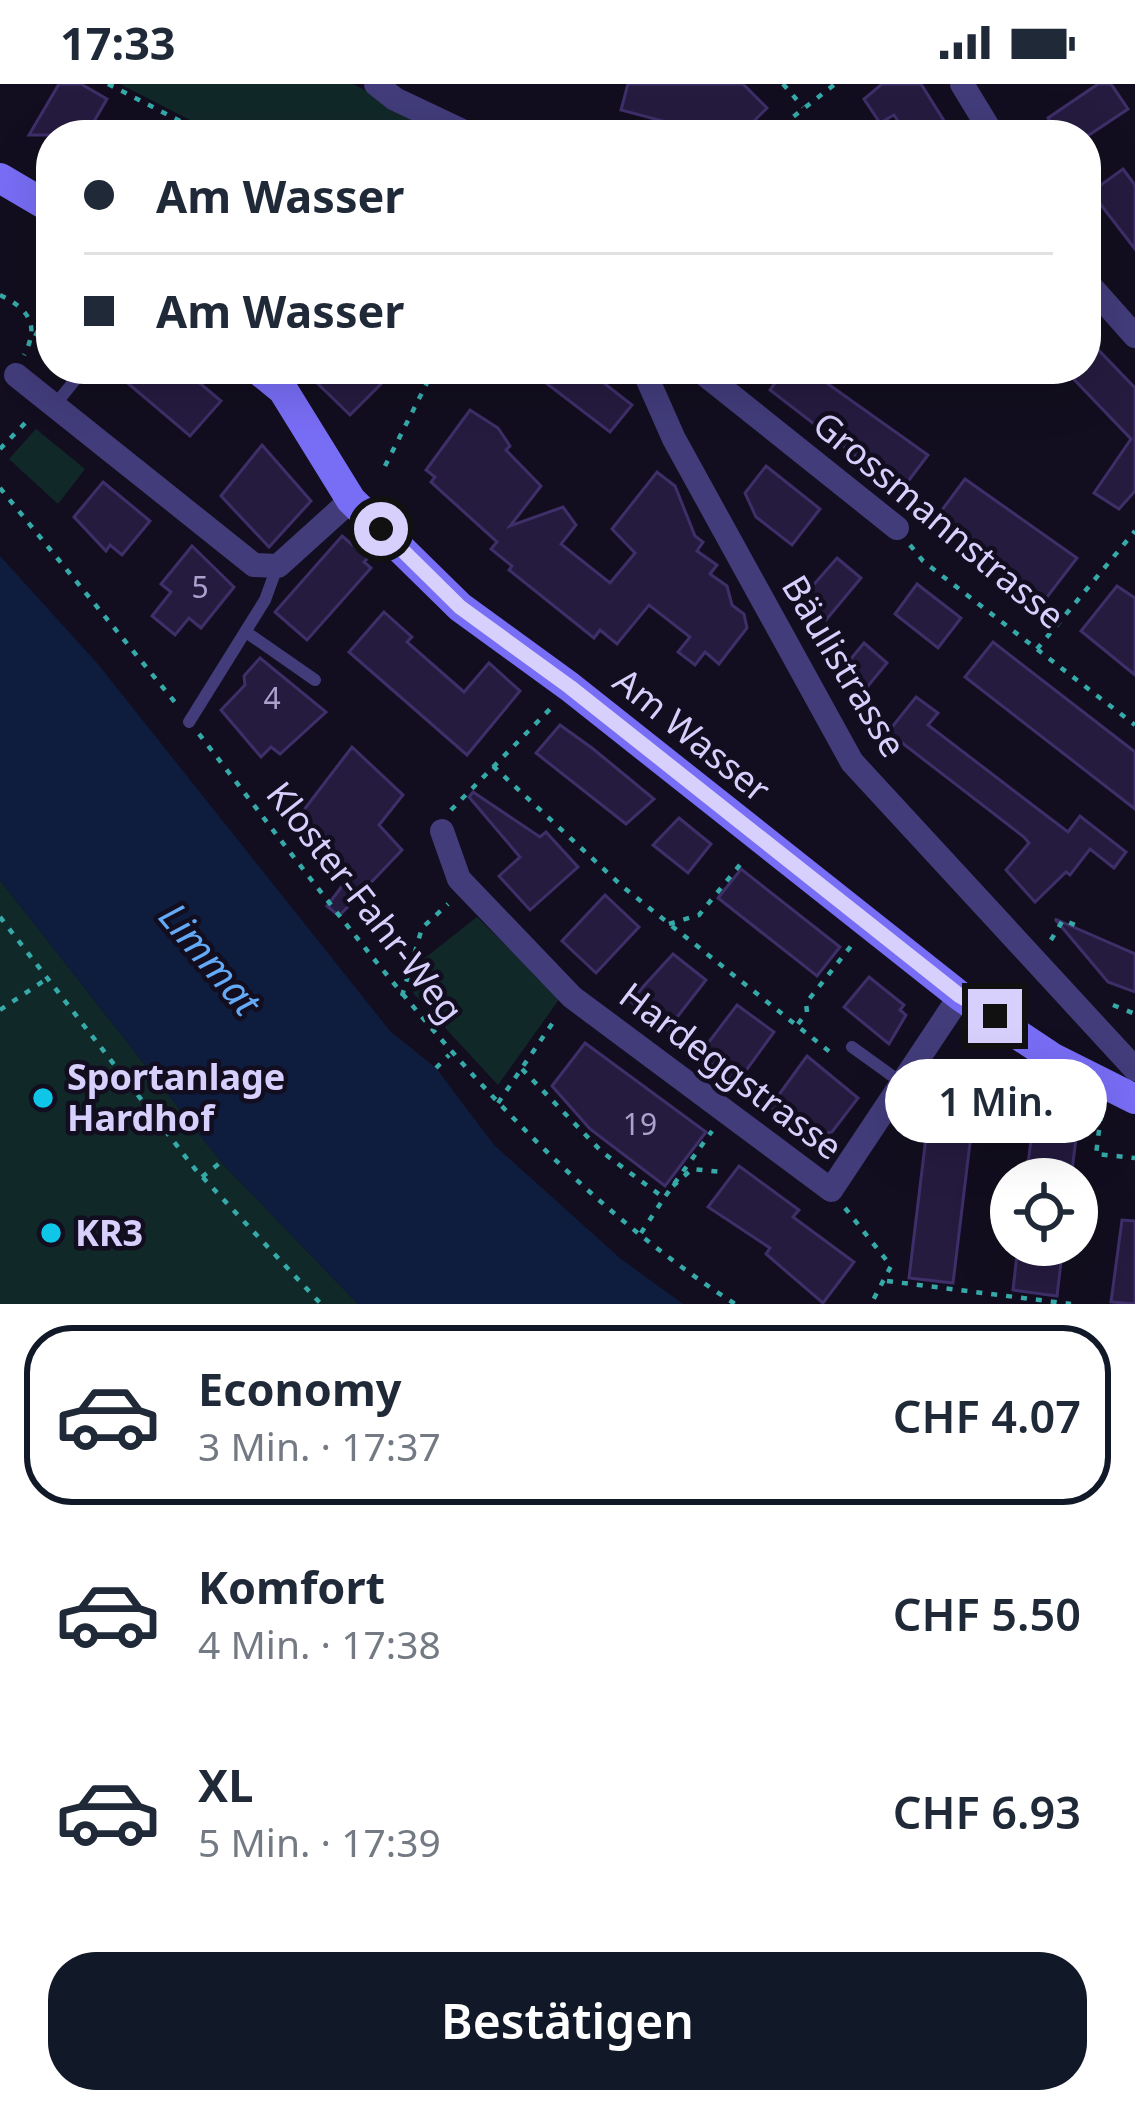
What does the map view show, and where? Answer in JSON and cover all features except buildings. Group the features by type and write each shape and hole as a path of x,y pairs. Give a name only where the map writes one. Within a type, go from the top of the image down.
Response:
{"street":[{"path":"376,84 394,99 439,120"},
{"path":"962,84 984,120"},
{"path":"0,178 36,199"},
{"path":"1101,303 1135,337"},
{"path":"19,367 46,408 254,565 278,566 351,500"},
{"name":"Am Wasser","path":"275,384 351,500 460,607 570,687 960,996 1053,1058 1135,1099"},
{"name":"Bäulistrasse","path":"650,384 674,439 852,762 1135,1070"},
{"name":"Grossmannstrasse","path":"717,384 897,528"},
{"name":"Hardeggstrasse","path":"442,831 459,879 572,997 831,1190 960,996"}],"lane":[{"path":"46,408 69,384"},
{"path":"189,722 246,632 278,566"},
{"path":"246,632 315,680"},
{"path":"852,1047 908,1077 995,1086"}],"path":[{"path":"108,84 178,120"},
{"path":"783,84 803,107"},
{"path":"788,120 835,84"},
{"path":"0,296 25,309 32,340"},
{"path":"19,367 36,333"},
{"path":"385,466 426,384"},
{"path":"0,448 46,408"},
{"name":"Kloster-Fahr-Weg","path":"0,488 106,613 402,997 451,1053 639,1235 735,1304"},
{"name":"Grossmannstrasse","path":"897,528 923,561 1135,725"},
{"path":"1037,649 1135,531"},
{"path":"442,831 454,804 552,707"},
{"path":"493,766 668,924 848,1066"},
{"path":"668,924 699,915 743,861 757,872"},
{"path":"402,997 422,928 458,895"},
{"path":"0,917 202,1177 321,1304"},
{"path":"1054,960 1050,941 1063,920 1080,926"},
{"path":"796,1026 808,1012 806,1003 850,947 835,935"},
{"path":"0,1010 46,979"},
{"path":"1104,1002 1135,1014"},
{"path":"498,1102 566,1004"},
{"path":"436,1068 451,1053"},
{"path":"522,1069 602,1152 664,1198"},
{"path":"995,1086 999,1101 1101,1115"},
{"path":"1102,1104 1096,1154 1135,1158"},
{"path":"639,1235 717,1125"},
{"path":"202,1177 221,1162"},
{"path":"673,1186 692,1169 722,1172"},
{"path":"845,1208 891,1266 871,1304"},
{"path":"887,1281 1072,1304"}],"green space":[{"path":"120,84 353,84 421,120 190,120"},
{"path":"36,429 85,469 58,504 9,459"},
{"path":"0,880 221,1162 358,1304 0,1304"},
{"path":"477,917 560,998 498,1085 413,993 416,965"}],"water":[{"name":"Limmat","path":"0,556 97,663 390,1031 436,1068 494,1145 621,1259 683,1304 358,1304 221,1162 0,880"}],"place":[{"name":"Sportanlage Hardhof","path":"43,1098"},
{"name":"KR3","path":"51,1233"}],"route":[{"path":"381,529 460,607 570,687 960,996 995,1016"}]}
